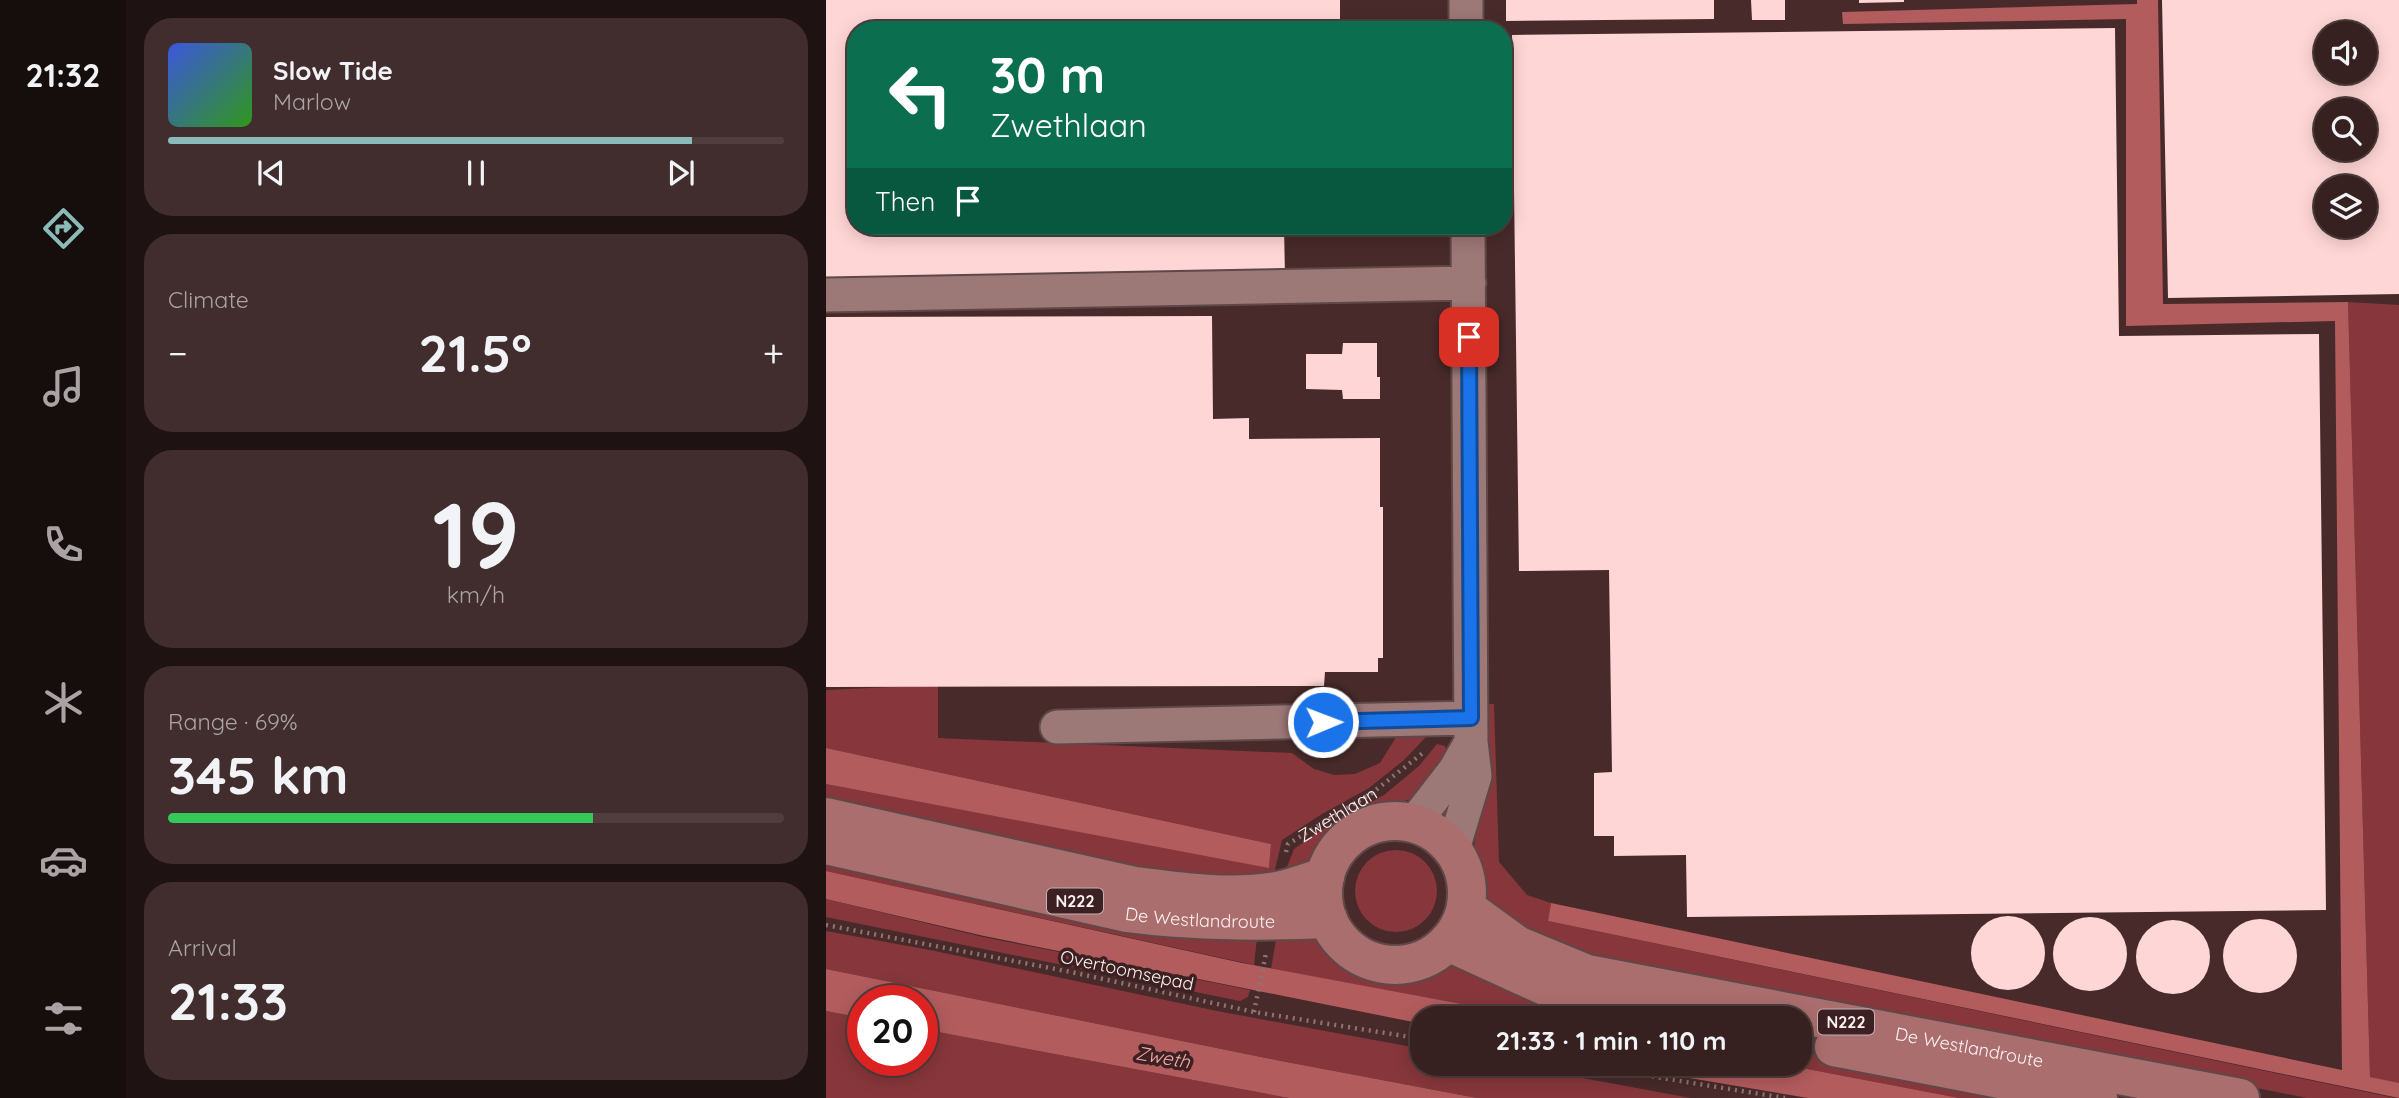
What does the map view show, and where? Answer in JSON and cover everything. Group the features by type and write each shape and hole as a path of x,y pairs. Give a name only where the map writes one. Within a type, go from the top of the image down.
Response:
{"main road":[{"name":"De Westlandroute","path":"826,817 1135,886 1236,895 1271,923"},
{"path":"1391,821 1415,823 1436,833 1453,849 1466,877 1466,908 1459,926 1448,942 1429,957 1417,961 1381,964 1359,955 1340,940 1328,919 1323,898 1325,877 1340,845 1358,831 1380,822 1391,821"},
{"name":"De Westlandroute","path":"826,845 1127,913 1176,919 1271,923 1328,919"},
{"name":"De Westlandroute","path":"1271,923 1325,877"},
{"name":"De Westlandroute","path":"1466,908 1517,944 1587,974 2241,1098"},
{"path":"1448,942 1571,998 1615,1006"},
{"name":"De Westlandroute","path":"1812,1043 2098,1098"}],"street":[{"path":"1466,0 1466,21"},
{"path":"1415,823 1455,770 1463,726 1468,235"},
{"path":"826,295 1469,283"},
{"path":"1057,727 1463,726"},
{"path":"1453,849 1475,776 1463,726"}],"path":[{"name":"Zwethlaan","path":"1254,1012 1288,844 1372,793 1426,750 1463,726"},
{"name":"Overtoomsepad","path":"826,925 1071,972 1254,1012 1410,1037"},
{"path":"1650,1076 1785,1098"}],"shaded area":[{"path":"2348,302 2399,305 2399,1084 2370,1077"},
{"path":"938,685 938,738 1292,753 1314,769 1334,775 1355,774 1380,763 1403,726 1423,727 1426,737 1404,760 1369,788 1282,840 1273,878 1196,884 826,805 826,784 1269,867 1271,844 826,748 826,690"},
{"path":"1486,704 1494,704 1499,862 1527,895 1551,903 1548,921 2395,1098 2307,1098 1972,1031 1603,965 1502,919 1486,898 1474,854"},
{"path":"1437,744 1445,746 1447,752 1418,796 1397,804 1376,807 1350,820 1336,831 1314,858 1287,875 1294,849 1384,795 1419,766"},
{"path":"1388,850 1404,850 1419,857 1430,868 1437,883 1434,907 1425,920 1404,932 1388,932 1373,925 1362,914 1355,899 1355,883 1362,868 1373,857"},
{"path":"826,853 1258,929 1254,965 826,871"},
{"path":"826,899 983,937 1250,990 1248,997 1240,1001 826,917"},
{"path":"1278,928 1313,937 1328,944 1361,968 1381,974 1402,977 1446,966 1473,968 1587,1006 1472,1006 1271,969"},
{"path":"826,931 935,951 1217,1011 1410,1047 1410,1076 1571,1076 1691,1098 1477,1098 938,992 938,985 905,985 826,969"},
{"path":"826,1011 847,1015 847,1076 938,1076 938,1032 1289,1098 826,1098"},
{"path":"1812,1053 2053,1098 1959,1098 1812,1070"}],"water":[{"path":"2137,0 2158,0 2163,304 2348,302 2370,1077 2399,1083 2399,1098 1548,921 1551,903 2342,1070 2335,321 2126,326 2126,19 1843,24 1842,12 2137,4"},
{"path":"826,748 1271,844 1269,868 826,784"},
{"path":"826,871 1242,963 1473,1006 1410,1006 1410,1021 984,936 826,899"},
{"path":"826,969 905,985 847,985 847,1015 826,1011"},
{"name":"Zweth","path":"938,992 1477,1098 1289,1098 938,1032"},
{"path":"1812,1070 1959,1098 1808,1098 1677,1076 1812,1076"}],"building":[{"path":"826,0 1340,0 1340,21 847,21 847,235 1284,235 1285,276 826,278"},
{"path":"1506,0 1714,0 1714,19 1506,21"},
{"path":"1751,0 1785,0 1785,20 1752,20"},
{"path":"1859,0 1904,0 1904,2 1859,3"},
{"path":"2162,0 2399,0 2399,294 2168,298"},
{"path":"2115,28 2119,336 2319,334 2326,910 1687,917 1686,855 1614,856 1614,836 1594,836 1594,773 1612,772 1609,570 1519,571 1512,35"},
{"path":"1212,316 1213,419 1249,418 1249,439 1380,438 1383,658 1378,658 1378,672 1325,672 1324,686 826,687 826,317"},
{"path":"1343,343 1377,343 1380,399 1343,399 1342,390 1306,389 1306,354 1342,354"},
{"path":"2008,916 2022,919 2034,927 2042,939 2045,953 2042,967 2034,979 2022,987 2008,990 1994,987 1982,979 1974,967 1971,953 1974,939 1982,927 1994,919"},
{"path":"2090,917 2104,920 2116,928 2124,940 2127,954 2124,968 2116,980 2104,988 2090,991 2076,988 2064,980 2056,968 2053,954 2056,940 2064,928 2076,920"},
{"path":"2260,919 2274,922 2286,930 2294,942 2297,956 2294,970 2286,982 2274,990 2260,993 2246,990 2234,982 2226,970 2223,956 2226,942 2234,930 2246,922"},
{"path":"2173,920 2187,923 2199,931 2207,943 2210,957 2207,971 2199,983 2187,991 2173,994 2159,991 2147,983 2139,971 2136,957 2139,943 2147,931 2159,923"}],"route":[{"path":"1323,722 1471,718 1469,337"}]}
